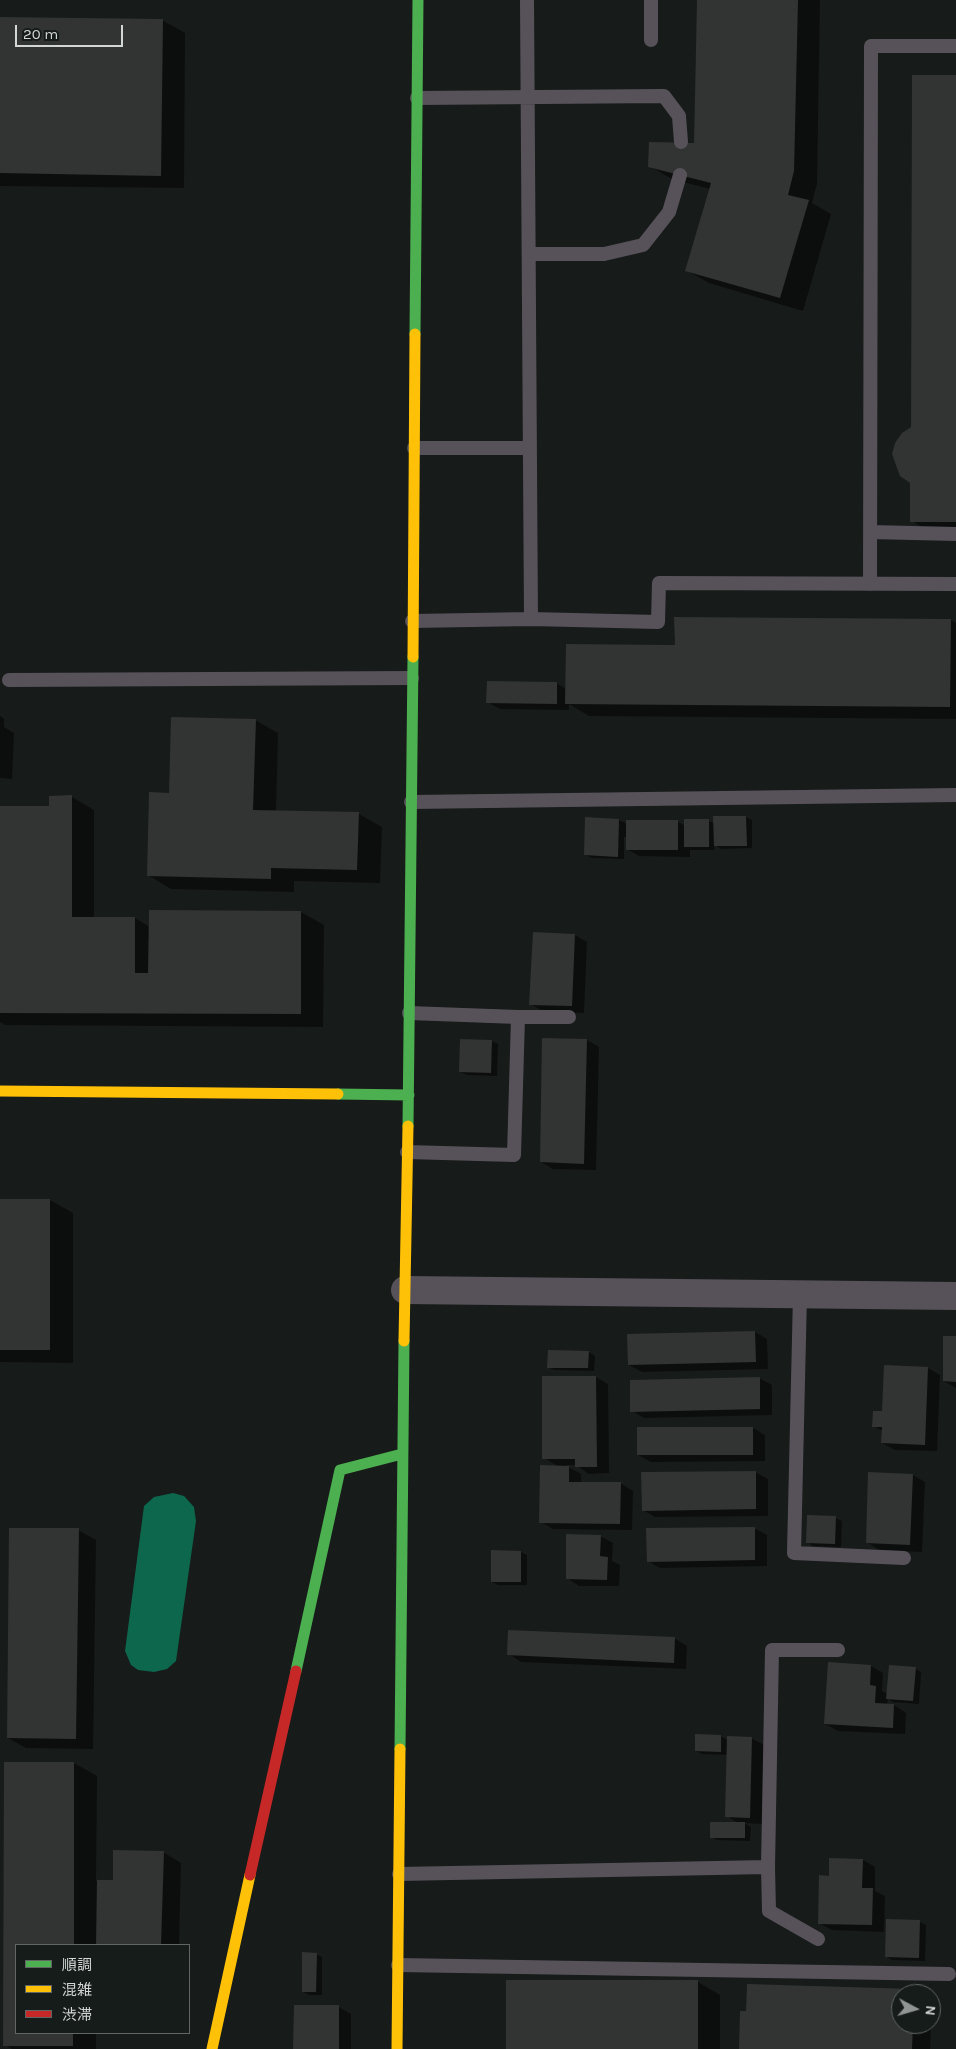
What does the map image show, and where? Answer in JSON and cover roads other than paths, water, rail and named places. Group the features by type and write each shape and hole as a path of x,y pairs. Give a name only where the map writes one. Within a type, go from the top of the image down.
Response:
{"street":[{"path":"397,2049 418,0"},
{"path":"0,1091 408,1095"},
{"path":"405,1290 956,1296"},
{"path":"212,2049 340,1470 402,1454"}],"lane":[{"path":"528,0 532,619"},
{"path":"651,0 651,40"},
{"path":"870,584 871,46 956,46"},
{"path":"417,98 664,96 679,116 681,142"},
{"path":"529,254 604,254 643,245 669,212 680,175"},
{"path":"414,448 530,448"},
{"path":"870,532 956,534"},
{"path":"412,621 532,619 658,622 659,584 956,584"},
{"path":"9,680 412,678"},
{"path":"411,802 956,795"},
{"path":"409,1014 569,1017"},
{"path":"407,1152 514,1155 518,1017"},
{"path":"800,1295 794,1553 904,1558"},
{"path":"818,1939 768,1911 772,1650 838,1650"},
{"path":"399,1874 768,1867"},
{"path":"398,1965 949,1974"}]}
